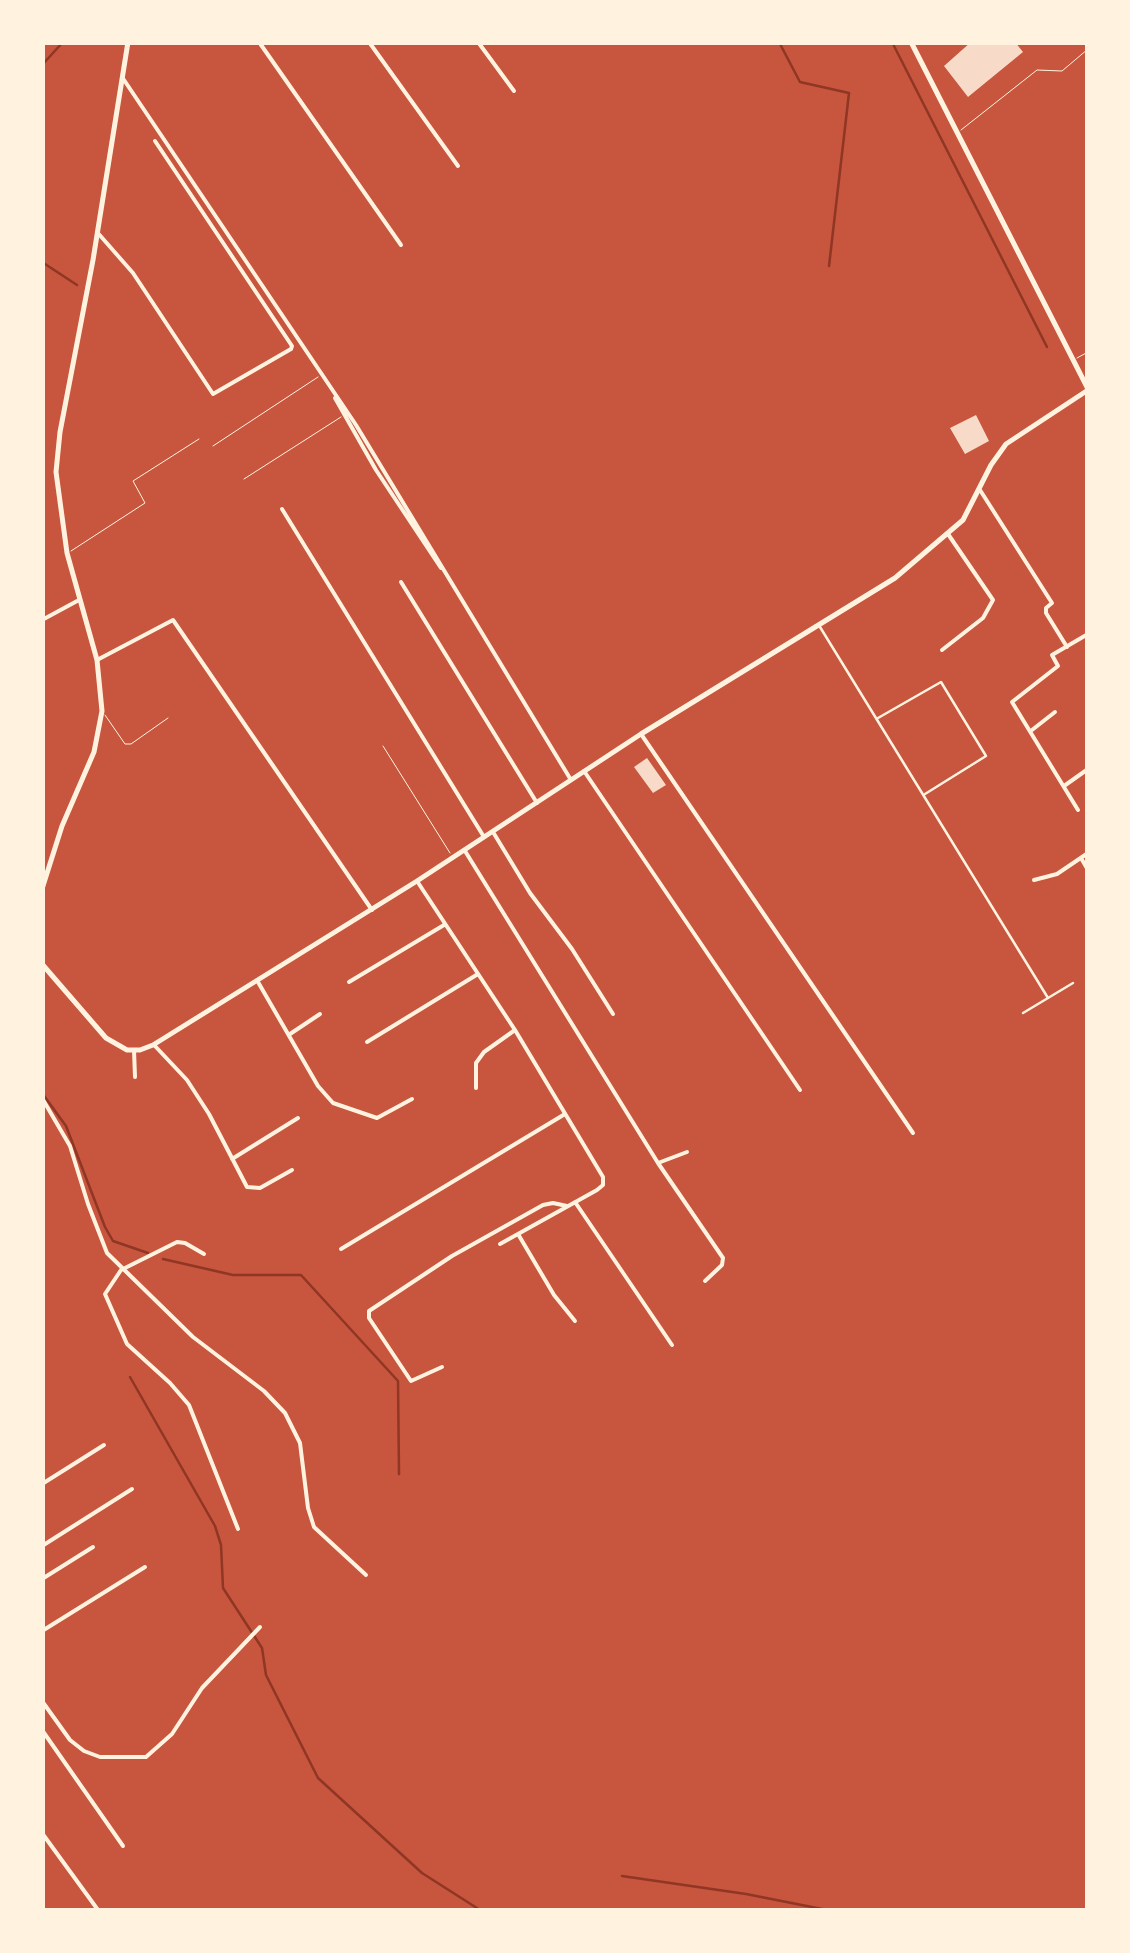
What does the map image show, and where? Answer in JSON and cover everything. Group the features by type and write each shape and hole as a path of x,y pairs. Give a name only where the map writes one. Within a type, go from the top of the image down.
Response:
{"main road":[{"path":"42,889 62,826 94,752 102,712 97,660 67,553 58,498 57,458 128,42"},
{"path":"42,964 106,1038 134,1050 154,1044 895,578 969,511 1006,444 1088,390 911,42"}],"street":[{"path":"259,42 401,245"},
{"path":"369,42 458,166"},
{"path":"478,42 514,91"},
{"path":"122,77 451,579 570,780"},
{"path":"97,232 134,273 213,394 291,349 155,141"},
{"path":"247,279 254,274"},
{"path":"980,490 1052,603 1046,613 1067,647"},
{"path":"282,509 484,838"},
{"path":"942,650 983,618 993,600 948,534"},
{"path":"401,582 537,803"},
{"path":"42,620 79,600"},
{"path":"97,660 173,620 372,910"},
{"path":"819,626 1048,998"},
{"path":"1078,810 1012,702 1058,666 1052,656 1088,634"},
{"path":"876,719 940,682 950,697 986,756 923,795"},
{"path":"1030,731 1056,712"},
{"path":"642,734 912,1133"},
{"path":"1064,786 1088,770"},
{"path":"584,771 800,1090"},
{"path":"493,832 613,1014"},
{"path":"464,851 658,1163 723,1258 722,1265 706,1281"},
{"path":"1034,880 1057,874 1088,853"},
{"path":"1081,858 1088,870"},
{"path":"417,881 515,1030 603,1181 600,1188 500,1244"},
{"path":"349,982 445,924"},
{"path":"368,1042 478,974"},
{"path":"257,980 318,1086 340,1108 377,1118 412,1099"},
{"path":"1024,1013 1073,983"},
{"path":"290,1034 320,1014"},
{"path":"476,1088 476,1063 484,1052 515,1030"},
{"path":"154,1044 187,1080 247,1187 252,1190 292,1170"},
{"path":"134,1050 135,1078"},
{"path":"42,1098 70,1146 100,1238 122,1270 207,1349 264,1391 285,1412 300,1443 314,1527 366,1576"},
{"path":"341,1250 564,1114"},
{"path":"232,1159 298,1118"},
{"path":"658,1163 687,1152"},
{"path":"442,1368 410,1381 369,1318 369,1311 452,1256 543,1205 553,1202 567,1206"},
{"path":"575,1202 672,1345"},
{"path":"518,1234 554,1295 576,1322"},
{"path":"204,1254 185,1242 177,1242 122,1270 105,1294 128,1344 189,1405 238,1529"},
{"path":"42,1484 104,1446"},
{"path":"42,1546 132,1490"},
{"path":"42,1580 93,1546"},
{"path":"42,1630 146,1567"},
{"path":"42,1701 70,1740 84,1751 100,1757 146,1757 172,1734 202,1688 260,1627"},
{"path":"42,1730 123,1846"},
{"path":"42,1833 98,1910"}],"lane":[{"path":"958,134 1037,70 1062,71 1088,48"},
{"path":"1073,361 1088,352"},
{"path":"213,446 321,376"},
{"path":"244,479 345,414"},
{"path":"67,553 145,503 133,481 200,439"},
{"path":"102,712 125,744 131,744 168,718"},
{"path":"384,746 453,858"}],"building":[{"path":"971,42 1015,42 1023,52 968,97 944,66"},
{"path":"976,415 989,441 965,454 950,428"},
{"path":"647,758 666,785 653,793 634,767"}],"waterway":[{"path":"42,65 63,42"},
{"path":"779,42 800,82 849,93 829,266"},
{"path":"892,42 1047,347"},
{"path":"42,262 77,285"},
{"path":"42,1093 66,1126 113,1241 148,1253"},
{"path":"163,1259 233,1275 301,1275 398,1381 399,1474"},
{"path":"130,1377 215,1526 221,1545 223,1588 262,1648 266,1675 318,1778 422,1873 480,1910"},
{"path":"622,1876 827,1910"}]}
